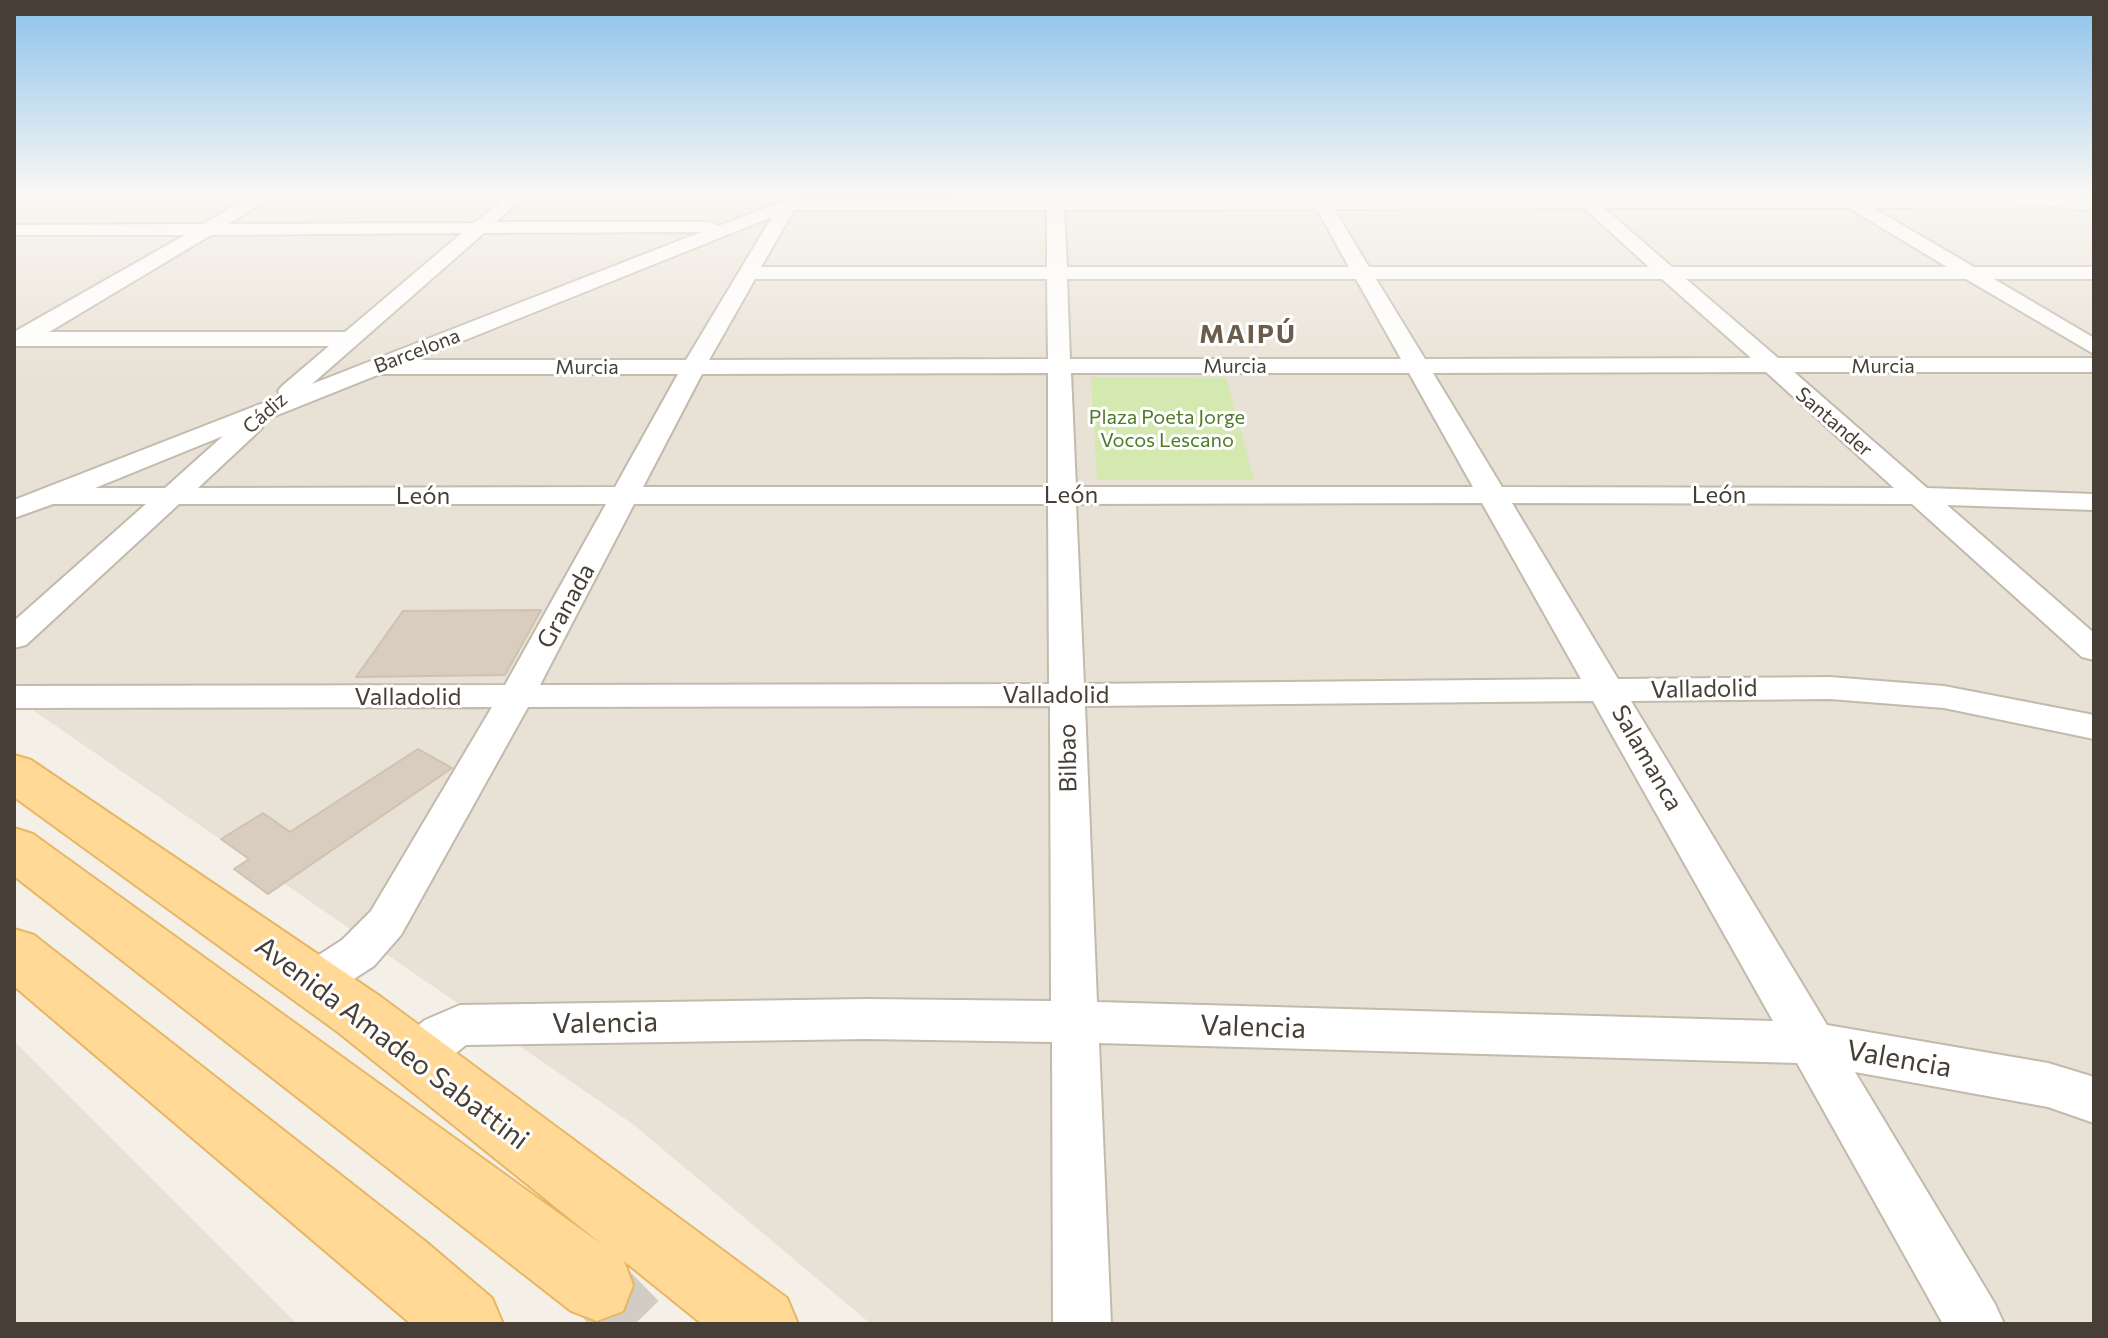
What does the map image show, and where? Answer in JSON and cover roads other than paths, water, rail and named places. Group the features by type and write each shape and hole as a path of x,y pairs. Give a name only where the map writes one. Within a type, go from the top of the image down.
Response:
{"main road":[{"name":"Avenida Amadeo Sabattini","path":"14,772 415,1057 761,1324"},
{"path":"14,848 597,1285"},
{"path":"14,952 400,1266 466,1324"}],"street":[{"path":"17,340 161,255"},
{"name":"Cádiz","path":"14,638 169,496 447,255"},
{"name":"Barcelona","path":"14,510 660,255"},
{"name":"Granada","path":"313,982 358,953 386,923 516,697 694,366 759,255"},
{"name":"Bilbao","path":"1057,255 1082,1324"},
{"name":"Salamanca","path":"1351,255 1608,690 1975,1324"},
{"name":"Santander","path":"1648,255 1769,366 2094,650"},
{"path":"1941,255 2094,347"},
{"path":"749,273 2094,273"},
{"path":"17,340 351,339"},
{"name":"Murcia","path":"377,367 2094,365"},
{"name":"León","path":"48,496 1918,496 2094,502"},
{"name":"Valladolid","path":"14,697 1067,695 1830,688 1944,697 2094,727"},
{"name":"Valencia","path":"415,1057 460,1025 867,1019 1073,1022 1812,1043 2048,1085 2094,1100"}],"tunnel":[{"path":"597,1285 635,1324"}],"district":[{"name":"MAIPÚ","path":"1248,334"}],"park label":[{"name":"Plaza Poeta Jorge Vocos Lescano","path":"1167,428"}]}
